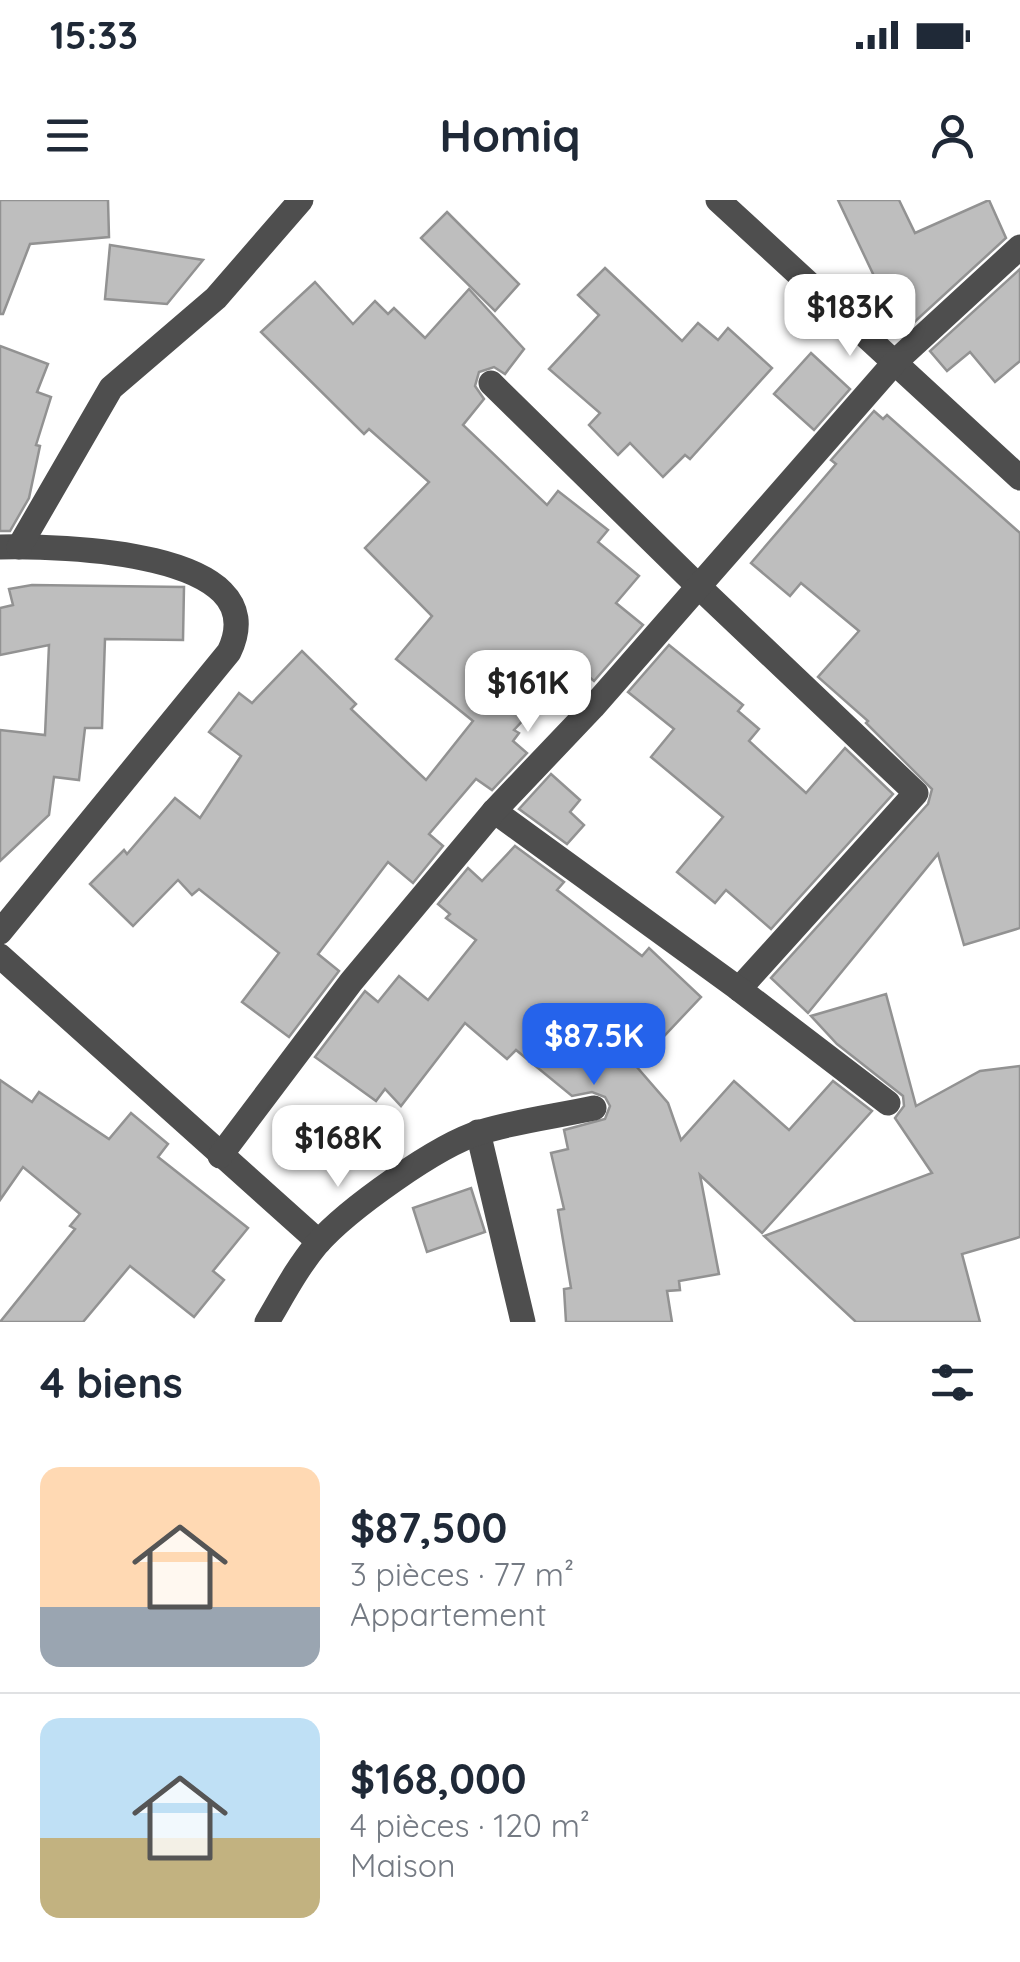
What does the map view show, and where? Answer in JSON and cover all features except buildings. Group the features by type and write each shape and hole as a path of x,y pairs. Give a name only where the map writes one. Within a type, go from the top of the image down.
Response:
{"street":[{"path":"0,932 229,652 238,635 230,600 209,581 182,566 141,557 10,547 110,388 216,298 301,200"},
{"path":"718,200 1020,478"},
{"path":"220,1156 351,982 494,812 593,708 894,362 1020,248"},
{"path":"491,383 699,588 916,793 739,988"},
{"path":"494,812 739,988 888,1103"},
{"path":"0,956 319,1242"},
{"path":"268,1322 319,1242 370,1198 478,1132 594,1108"},
{"path":"478,1132 523,1322"}]}
